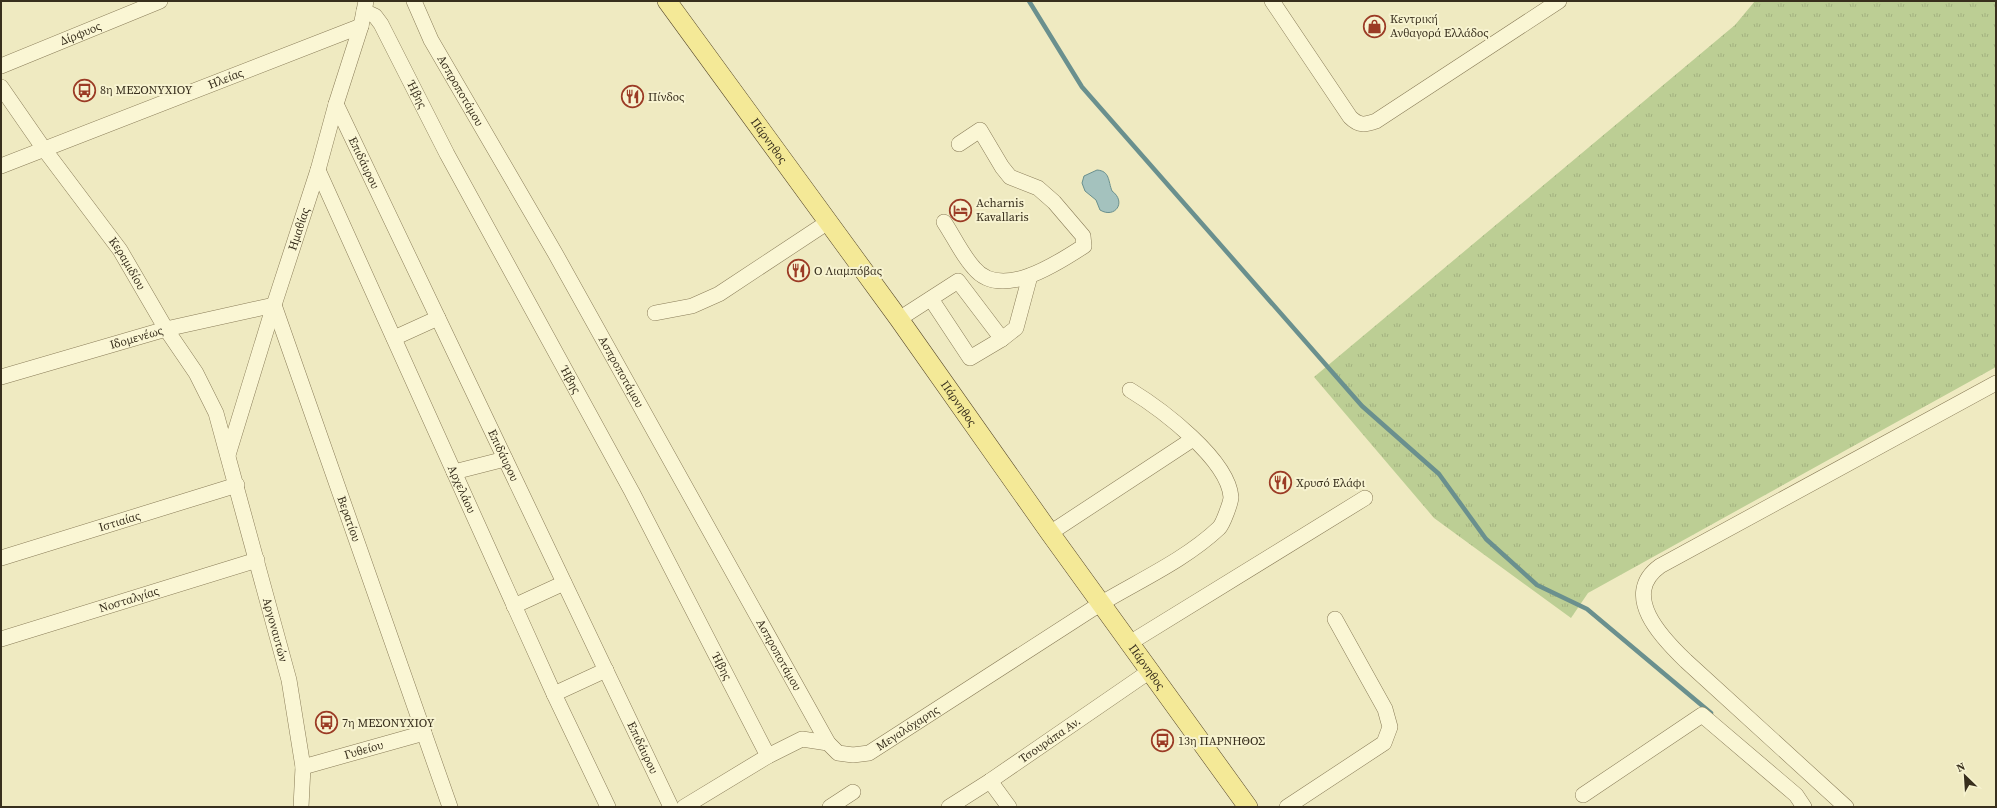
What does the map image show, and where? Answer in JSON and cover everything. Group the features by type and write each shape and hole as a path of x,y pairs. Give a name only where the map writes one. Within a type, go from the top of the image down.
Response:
{"main road":[{"name":"Πάρνηθος","path":"667,1 898,319 1128,644 1150,671 1248,807"}],"street":[{"name":"Δίρφυος","path":"1,66 160,1"},
{"name":"Ασπροποτάμου","path":"414,1 431,40 555,253 828,743"},
{"path":"1272,1 1350,118 1356,123 1366,125 1376,121 1560,1"},
{"name":"Ημαθίας","path":"228,455 274,305 318,170 336,104 364,13"},
{"name":"Ηλείας","path":"1,166 364,13"},
{"name":"Ήβης","path":"364,13 375,16 381,24 447,154 632,492 768,756"},
{"name":"Κεραμιδίου","path":"1,87 44,149 120,250 166,329 196,373 216,413 228,455"},
{"name":"Επιδάυρου","path":"336,104 671,807"},
{"path":"944,222 974,269 993,281 1030,276 1053,266 1084,246 1083,236 1054,202 1038,188 1010,177 1002,167 980,130 959,144"},
{"name":"Αρχελάου","path":"318,170 554,694 608,807"},
{"path":"655,313 692,306 719,294 828,222"},
{"path":"898,319 931,299 974,269"},
{"path":"931,299 970,358 1016,328 1030,276"},
{"path":"958,281 1002,338"},
{"name":"Ιδομενέως","path":"1,377 166,329 274,305"},
{"name":"Βερατίου","path":"274,305 450,807"},
{"path":"394,338 438,318"},
{"path":"1846,807 1671,646 1657,630 1648,613 1645,604 1645,586 1653,571 1660,566 1996,383"},
{"name":"Μεγαλόχαρης","path":"684,807 768,756 802,739 828,743 838,753 853,755 869,752 1101,604 1196,547 1221,526 1231,498 1227,480 1214,461 1170,418 1130,390"},
{"path":"1050,534 1193,440"},
{"name":"Αργοναυτών","path":"228,455 289,680 303,766 301,807"},
{"path":"454,472 505,459"},
{"name":"Ιστιαίας","path":"1,558 237,485"},
{"path":"1128,644 1365,498"},
{"name":"Νοσταλγίας","path":"1,639 257,560"},
{"path":"514,606 564,583"},
{"path":"1287,807 1384,743 1390,727 1385,709 1335,619"},
{"path":"554,694 606,670"},
{"name":"Τσουράπα Αν.","path":"949,807 990,781 1150,671"},
{"path":"1583,795 1702,716 1796,795 1804,807"},
{"name":"Γυθείου","path":"303,766 424,733"},
{"path":"990,781 1009,807"},
{"path":"830,807 853,792"}],"green space":[{"path":"1755,1 1996,1 1996,367 1588,593 1571,618 1434,518 1314,377 1735,25"}],"water":[{"path":"1097,170 1106,174 1112,191 1119,200 1119,204 1114,211 1105,212 1100,210 1096,200 1085,191 1082,183 1084,176"}],"waterway":[{"path":"1029,1 1082,87 1362,406 1439,474 1486,539 1537,585 1587,609 1711,713"}],"place":[{"name":"Κεντρική Ανθαγορά Ελλάδος","path":"1375,26"},
{"name":"8η ΜΕΣΟΝΥΧΙΟΥ","path":"84,90"},
{"name":"Πίνδος","path":"632,97"},
{"name":"Acharnis Kavallaris","path":"960,210"},
{"name":"Ο Λιαμπόβας","path":"799,271"},
{"name":"Χρυσό Ελάφι","path":"1280,483"},
{"name":"7η ΜΕΣΟΝΥΧΙΟΥ","path":"327,723"},
{"name":"13η ΠΑΡΝΗΘΟΣ","path":"1162,741"}]}
